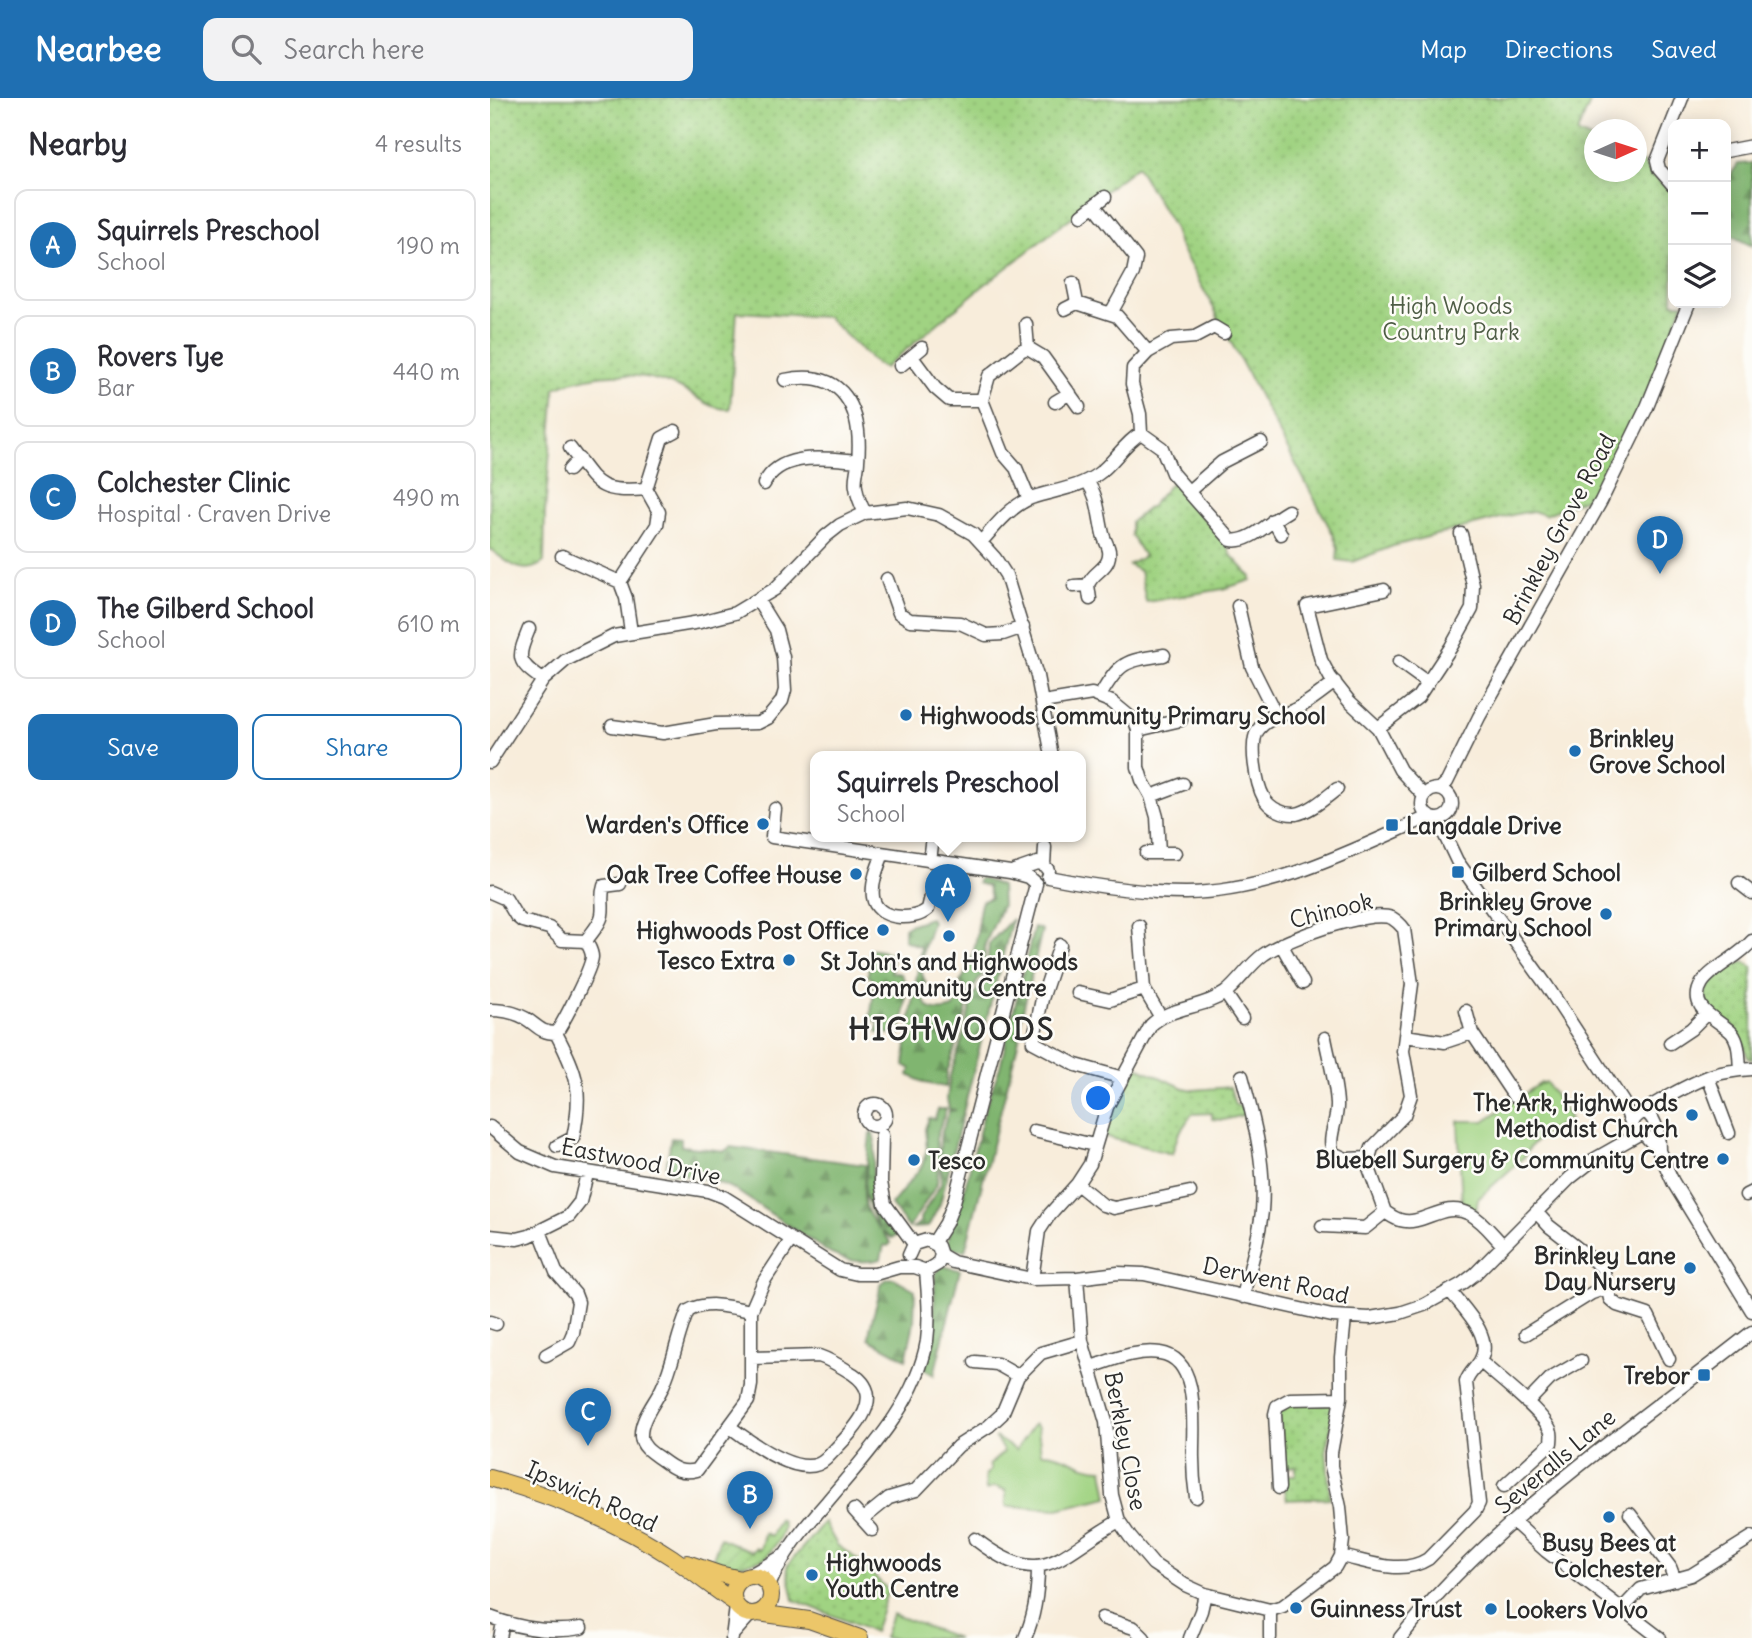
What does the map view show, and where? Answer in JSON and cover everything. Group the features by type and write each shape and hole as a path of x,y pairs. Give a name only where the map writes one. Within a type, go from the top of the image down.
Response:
{"main road":[{"name":"Ipswich Road","path":"490,1478 529,1489 625,1531 675,1559 745,1609 809,1620 860,1638"},
{"name":"Ipswich Road","path":"675,1559 719,1574 745,1577"},
{"path":"758,1576 770,1588 770,1602 766,1609 745,1609 732,1594 735,1586 745,1577 758,1576"},
{"name":"Ipswich Road","path":"770,1588 789,1608 809,1620"}],"street":[{"path":"1679,119 1682,98"},
{"path":"1676,119 1682,98"},
{"path":"1731,150 1752,146"},
{"path":"1668,148 1658,156 1657,166 1668,176"},
{"path":"1082,215 1100,202 1136,257 1133,272 1111,313"},
{"path":"1073,283 1077,303"},
{"path":"1065,309 1077,303 1117,316 1148,352"},
{"name":"Brinkley Grove Road","path":"842,842 883,854 1010,872 1037,872 1120,890 1188,893 1256,884 1314,866 1396,831 1435,803 1447,782 1452,768 1601,501 1647,408 1687,308"},
{"path":"1026,324 1028,348"},
{"path":"1141,433 1140,414 1131,377 1133,368 1148,352 1171,339 1195,337 1217,325"},
{"path":"900,366 922,348"},
{"path":"1028,348 1044,357 1079,407"},
{"path":"1028,348 989,376 982,400 1003,453 1016,468 1029,499"},
{"path":"912,357 935,388 948,400 982,400"},
{"path":"785,380 803,377 820,379 843,392 853,406 857,423 858,461 855,486 865,513"},
{"path":"1055,402 1070,393"},
{"path":"620,582 657,525 659,512 646,489 659,436 675,431"},
{"path":"982,541 1004,518 1029,499 1087,481 1107,467 1125,446 1141,433"},
{"path":"1141,433 1162,448 1172,473 1231,540 1245,540 1288,511"},
{"path":"1237,437 1244,451"},
{"path":"1189,491 1222,463 1261,442"},
{"path":"570,448 593,478 607,489 646,489"},
{"path":"569,470 579,459"},
{"path":"764,484 772,470 798,460 858,461"},
{"path":"1087,481 1100,506 1104,538 1110,549 1106,564 1093,575 1087,585 1090,599"},
{"path":"490,762 543,680 566,660 614,636 735,613 758,601 787,579 826,536 840,525 865,513 889,509 923,510 956,522 982,541 1006,575 1043,702 1051,751"},
{"path":"1273,520 1281,534"},
{"path":"1378,728 1418,697 1472,609 1473,585 1461,534"},
{"path":"562,556 576,565 620,582 626,598 631,632"},
{"path":"887,579 899,613 909,620 960,623 986,635 1003,634 1023,627"},
{"path":"1074,586 1087,585"},
{"path":"1384,590 1307,606 1321,660 1349,701 1378,728 1394,760 1412,783 1435,803 1457,861 1548,986 1623,1102 1659,1141 1658,1151 1673,1182 1752,1311"},
{"path":"612,726 663,733 716,724 758,723 768,718 782,701 785,690 783,657 776,630 758,601"},
{"path":"1238,606 1252,667 1277,717"},
{"path":"529,629 519,653 520,659 523,666 543,680"},
{"path":"1100,696 1118,667 1149,651 1164,655"},
{"path":"1399,662 1428,683"},
{"path":"1335,682 1301,706 1262,725 1255,733 1253,747 1264,798 1273,807 1295,814 1307,810 1337,789"},
{"path":"1043,702 1080,694 1100,696 1135,721 1138,730 1138,767 1157,817 1152,853 1175,853"},
{"path":"1138,730 1181,720"},
{"path":"1151,796 1183,784"},
{"name":"Brinkley Grove Road","path":"775,809 772,836 810,839"},
{"path":"930,860 932,842"},
{"path":"918,1258 934,1242 946,1223 954,1202 1046,842"},
{"path":"883,854 874,882 873,897 876,906 883,913 898,916 916,917 928,909 936,874 945,863"},
{"path":"1738,883 1752,893"},
{"path":"586,942 603,913 600,898 604,886 620,884"},
{"path":"490,892 506,899 522,921 549,928 562,940 586,942"},
{"name":"Chinook","path":"1160,1016 1207,1002 1225,993 1252,963 1281,944 1315,930 1356,920 1390,917 1398,922 1404,929 1412,968 1403,1051 1411,1095 1404,1115 1371,1148 1369,1158"},
{"path":"1032,1279 1038,1231 1090,1164 1107,1107 1151,1025 1160,1016 1144,989 1139,926"},
{"path":"556,1033 564,1022 591,963 591,950 586,942"},
{"name":"Chinook","path":"1281,944 1303,983"},
{"path":"1059,945 1042,999 1033,1042 1076,1065 1123,1079"},
{"path":"1643,1124 1670,1097 1686,1087 1707,1077 1746,1070 1732,1034 1706,1014 1699,1000 1701,984 1749,951"},
{"path":"1078,993 1110,1000 1144,989"},
{"path":"1225,993 1242,1018"},
{"path":"490,1010 522,1016 539,1030 556,1033"},
{"path":"1466,1011 1472,1033 1514,1096"},
{"path":"1670,1043 1706,1014"},
{"path":"556,1033 569,1059 579,1090 578,1115 573,1138 557,1146"},
{"path":"1405,1036 1445,1042 1472,1033"},
{"path":"1325,1038 1337,1098 1335,1125 1330,1140 1333,1153 1346,1159 1369,1158 1369,1168 1385,1212 1401,1220 1415,1221 1439,1211 1454,1209 1479,1221 1503,1245"},
{"path":"1242,1076 1261,1160 1262,1177 1259,1228 1243,1297"},
{"path":"1707,1077 1729,1133"},
{"name":"Derwent Road","path":"918,1258 953,1262 1032,1279 1077,1278 1118,1273 1144,1274 1345,1318 1400,1314 1451,1292 1475,1274 1570,1178 1643,1124"},
{"name":"Eastwood Drive","path":"490,1127 529,1156 555,1167 708,1191 734,1203 840,1270 875,1274 918,1258 927,1240 934,1242"},
{"path":"770,1588 783,1556 898,1412 917,1376 926,1341 929,1304 918,1258 886,1203 881,1182 881,1127"},
{"path":"1034,1131 1094,1145"},
{"path":"490,1236 517,1239 569,1216 576,1210 587,1174"},
{"path":"1077,1184 1103,1205 1114,1208 1190,1192"},
{"path":"1322,1226 1365,1228 1385,1212"},
{"path":"1537,1213 1549,1226 1603,1268 1610,1298 1618,1305 1648,1315 1669,1359"},
{"path":"540,1231 556,1272 575,1294 578,1302 569,1342 546,1355"},
{"path":"751,1311 710,1304 696,1306 688,1311 662,1389 645,1420 641,1434 642,1442 648,1449 675,1469 683,1472 696,1470 748,1401 751,1385 751,1311 764,1281 791,1240"},
{"name":"Berkley Close","path":"1077,1278 1082,1341 1106,1422 1112,1495 1119,1521 1153,1564 1185,1585 1205,1594 1270,1610"},
{"path":"1526,1334 1592,1293 1606,1288"},
{"path":"1341,1556 1401,1569 1418,1565 1475,1511 1479,1503 1466,1382 1469,1372 1481,1362 1486,1348 1481,1332 1451,1292"},
{"path":"1270,1638 1270,1610 1283,1606 1335,1567 1341,1556 1340,1507 1331,1466 1331,1453 1341,1398 1345,1318"},
{"name":"Severalls Lane","path":"1400,1638 1420,1614 1514,1522 1586,1459 1752,1332"},
{"path":"872,1530 858,1515 889,1498 916,1490 952,1451 989,1426 1002,1414 1018,1376 1029,1362 1041,1353 1082,1341"},
{"path":"1091,1367 1120,1357 1154,1352 1168,1355 1181,1364 1187,1376 1194,1406 1192,1461 1196,1497"},
{"path":"730,1427 766,1453 811,1467 827,1460 861,1421 866,1409 867,1390 863,1381 828,1359 819,1356 751,1358"},
{"path":"1527,1403 1550,1379 1581,1361"},
{"path":"975,1362 998,1364 1018,1376"},
{"path":"1481,1362 1547,1423 1552,1434 1551,1443 1504,1486"},
{"path":"1279,1488 1275,1414 1277,1406 1290,1399 1341,1398"},
{"path":"1630,1514 1670,1567 1675,1580"},
{"path":"975,1539 999,1558 1038,1567 1069,1554 1119,1521"},
{"path":"1514,1522 1660,1638"},
{"path":"1622,1609 1641,1589 1691,1575 1752,1537"},
{"path":"745,1577 783,1556"},
{"path":"1025,1638 1037,1598 1038,1567"},
{"path":"1190,1638 1205,1594"},
{"path":"733,1636 745,1609"},
{"path":"490,1618 532,1630 573,1632"},
{"path":"1102,1618 1134,1628 1144,1638"},
{"path":"500,1638 503,1622"}],"green space":[{"name":"High Woods Country Park","path":"490,98 1592,98 1577,133 1584,136 1584,182 1647,182 1647,169 1668,187 1668,308 1681,308 1643,406 1603,489 1545,515 1533,511 1516,514 1393,546 1352,562 1337,560 1338,548 1333,534 1219,324 1217,314 1179,245 1173,227 1137,166 978,290 884,368 876,364 827,317 737,312 730,409 712,405 670,384 637,376 588,378 555,388 545,512 544,562 529,569 522,568 509,563 490,549"},
{"path":"1752,163 1752,246 1731,236 1731,174 1738,164"},
{"path":"1172,482 1227,545 1231,555 1251,580 1223,589 1146,602 1140,571 1129,565 1144,556 1131,535 1131,522 1152,505"},
{"path":"979,878 1001,886 1002,906 985,944 984,972 970,993 962,1028 947,1072 946,1087 924,1083 909,1075 911,1069 904,1065 921,947 904,940 904,928 930,918 932,921 921,960 926,983 924,998 933,1009 954,1008 958,996 966,996 968,990 960,983 974,951 980,906 982,901 991,898 988,886 977,883"},
{"path":"1012,919 940,1204 928,1227 913,1228 920,1222 941,1184 940,1138 949,1111 956,1110 949,1109 947,1099 950,1076 973,997 987,974 989,944"},
{"path":"1034,927 1042,930 1018,1032 1020,1035 965,1251 947,1247 985,1109 1000,1067"},
{"path":"870,949 892,953 891,972 901,974 907,985 900,1034 877,1033 879,1021 870,1020 874,991 873,979 868,976"},
{"path":"1745,962 1752,967 1752,1060 1748,1058 1738,1032 1712,1011 1706,995 1708,987 1721,973"},
{"path":"1137,1067 1184,1088 1194,1090 1230,1087 1235,1105 1247,1108 1248,1114 1224,1120 1212,1119 1212,1113 1192,1114 1178,1135 1172,1154 1103,1136 1111,1114"},
{"path":"1546,1082 1570,1119 1544,1134 1533,1144 1525,1156 1478,1199 1476,1211 1462,1205 1458,1121 1484,1121"},
{"path":"938,1109 946,1109 936,1139 939,1156 937,1184 909,1228 891,1205 922,1166 927,1149 925,1129 929,1118 935,1119"},
{"path":"873,1133 875,1146 874,1186 880,1203 901,1234 892,1238 882,1231 891,1243 884,1245 881,1259 874,1261 856,1261 831,1254 734,1189 712,1180 668,1172 666,1168 671,1138 681,1139 681,1146 725,1151 730,1147 866,1165 864,1193 870,1134","holes":["864,1193 879,1228 868,1212"]},
{"path":"943,1266 960,1270 934,1375 924,1369 934,1325 935,1274"},
{"path":"894,1278 915,1290 914,1323 906,1359 869,1339 880,1284 886,1279"},
{"path":"1289,1403 1333,1404 1336,1408 1326,1447 1330,1498 1287,1500 1283,1480 1287,1475 1296,1475 1296,1466 1284,1468 1278,1413"},
{"path":"1034,1424 1038,1427 1041,1453 1050,1453 1103,1469 1108,1497 1058,1509 1006,1506 1006,1490 995,1487 986,1490 985,1476 991,1470 989,1465 1004,1452 995,1437 1016,1450"},
{"path":"779,1519 783,1528 779,1540 766,1558 731,1568 712,1561 720,1538 753,1552 755,1548 760,1550 764,1533 771,1536"},
{"path":"824,1522 837,1545 869,1568 888,1590 874,1632 794,1600 787,1566"},
{"path":"892,1614 957,1638 884,1638"}],"place":[{"name":"The Gilberd School","path":"1660,574"},
{"name":"Highwoods Community Primary School","path":"906,715"},
{"name":"Brinkley Grove School","path":"1575,751"},
{"name":"Warden's Office","path":"763,824"},
{"name":"Langdale Drive","path":"1392,825"},
{"name":"Gilberd School","path":"1458,872"},
{"name":"Oak Tree Coffee House","path":"856,874"},
{"name":"Brinkley Grove Primary School","path":"1606,914"},
{"name":"Squirrels Preschool","path":"948,922"},
{"name":"Highwoods Post Office","path":"883,930"},
{"name":"St John's and Highwoods Community Centre","path":"949,936"},
{"name":"Tesco Extra","path":"789,960"},
{"name":"The Ark, Highwoods Methodist Church","path":"1692,1115"},
{"name":"Bluebell Surgery & Community Centre","path":"1723,1159"},
{"name":"Tesco","path":"914,1160"},
{"name":"Brinkley Lane Day Nursery","path":"1690,1268"},
{"name":"Trebor","path":"1704,1375"},
{"name":"Colchester Clinic","path":"588,1446"},
{"name":"Busy Bees at Colchester","path":"1609,1517"},
{"name":"Rovers Tye","path":"750,1529"},
{"name":"Highwoods Youth Centre","path":"812,1575"},
{"name":"Guinness Trust","path":"1296,1608"},
{"name":"Lookers Volvo","path":"1491,1609"}],"district":[{"name":"HIGHWOODS","path":"952,1029"}]}
